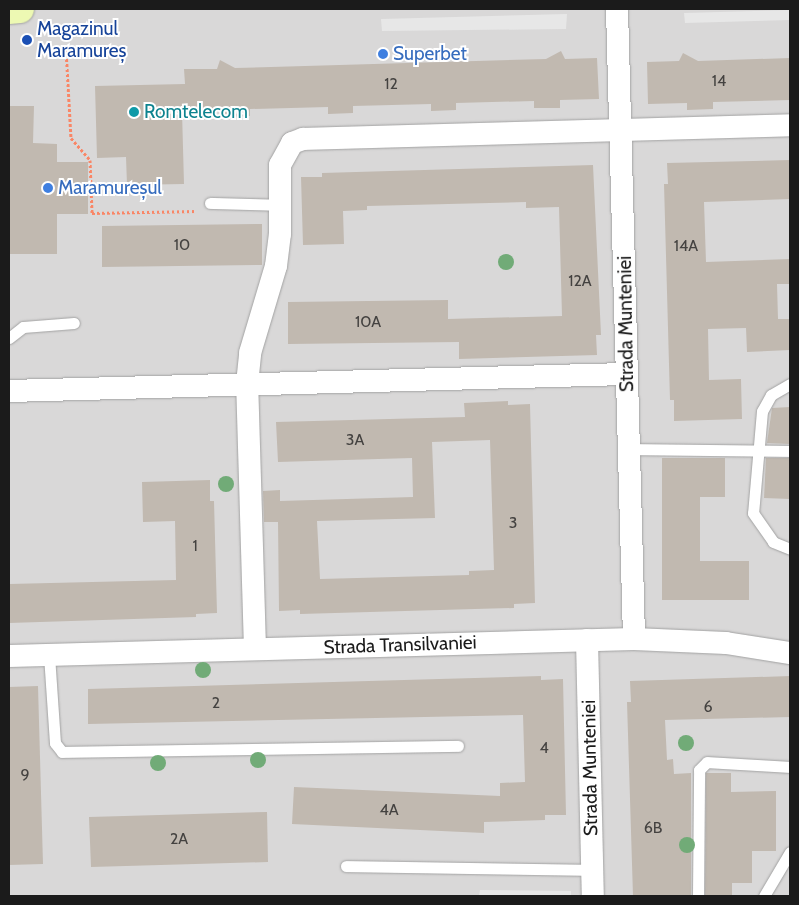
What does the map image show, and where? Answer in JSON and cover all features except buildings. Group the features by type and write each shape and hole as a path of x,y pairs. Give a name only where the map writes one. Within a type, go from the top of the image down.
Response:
{"main road":[{"path":"9,10 20,9"}],"street":[{"name":"Strada Munteniei","path":"617,9 634,639"},
{"path":"254,649 247,384 252,346 276,266 284,152 292,143 303,139 790,125"},
{"path":"9,391 627,374"},
{"name":"Strada Transilvaniei","path":"9,656 634,639 726,643 790,653"},
{"name":"Strada Munteniei","path":"587,640 594,896"}],"lane":[{"path":"210,204 280,205"},
{"path":"9,338 23,327 74,323"},
{"path":"790,384 771,395 762,411 756,450 753,513 773,542 790,549"},
{"path":"629,449 790,451"},
{"path":"49,655 54,743 62,752 458,746"},
{"path":"698,896 699,770 707,762 790,768"},
{"path":"764,896 790,852"},
{"path":"346,866 593,870"}],"path":[{"path":"66,49 71,138 90,160 92,213 196,211 210,204"}],"shaded area":[{"path":"9,9 790,9 790,896 9,896"},
{"path":"790,10 790,20 685,23 684,13"},
{"path":"567,14 566,29 382,31 381,19"},
{"path":"480,890 571,891 571,896 479,896"}],"place":[{"name":"Magazinul Maramureș","path":"27,40"},
{"name":"Superbet","path":"383,54"},
{"name":"Romtelecom","path":"134,112"},
{"name":"Maramureșul","path":"48,188"}]}
